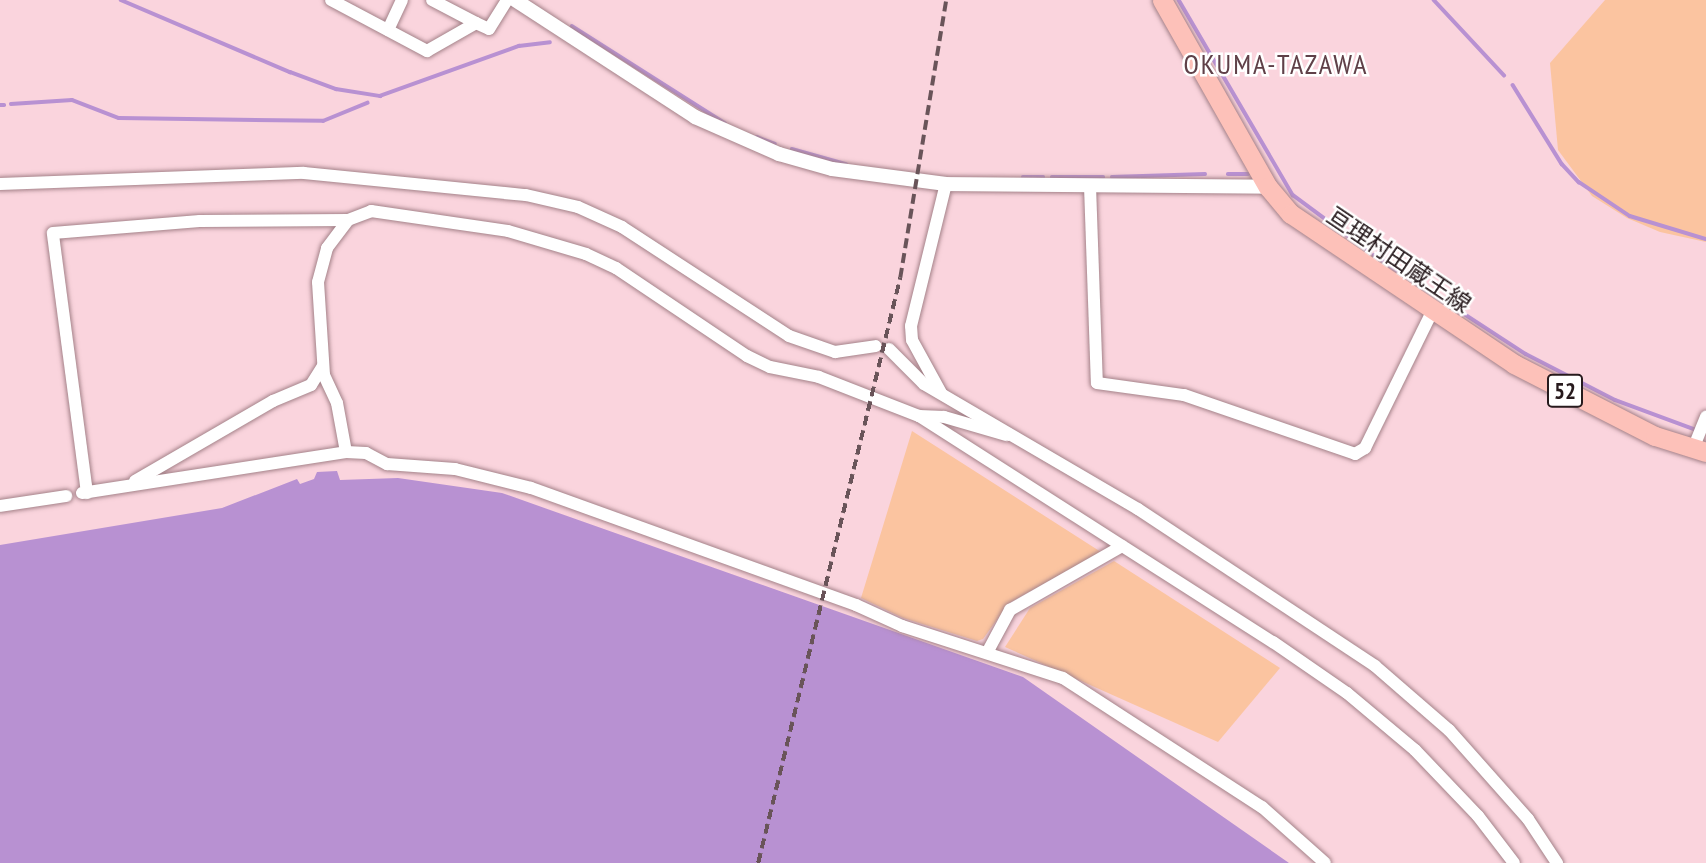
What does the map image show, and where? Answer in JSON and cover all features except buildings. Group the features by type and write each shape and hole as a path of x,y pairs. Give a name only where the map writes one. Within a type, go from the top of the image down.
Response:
{"main road":[{"name":"亘理村田蔵王線","path":"1162,0 1268,187 1318,234 1432,312 1535,376 1655,436 1700,451"}],"street":[{"path":"331,0 428,51 476,23"},
{"path":"388,30 402,0"},
{"path":"432,0 489,29 507,0"},
{"path":"516,0 659,96 734,137 832,169 946,184 1268,187"},
{"path":"0,184 304,173 526,195 578,207 622,227 789,336 835,352 882,347 924,384 1030,442 1385,674 1448,730 1499,784 1558,863"},
{"path":"942,394 912,340 911,326 946,184"},
{"path":"1090,186 1097,383 1184,395 1355,454 1365,448 1432,312"},
{"path":"346,452 337,403 327,386 320,266 338,228 348,220 371,211 508,231 586,254 616,268 747,356 769,366 819,377 919,416 1273,642 1367,709 1445,780 1514,863"},
{"path":"348,220 200,221 53,233 85,493 346,452 366,453 387,464 455,468 531,488 856,605 902,626 988,650 1063,678 1158,736 1262,807 1325,863"},
{"path":"129,484 273,401 311,385 325,362"},
{"path":"919,416 944,417 1030,442"},
{"path":"1700,451 1706,417"},
{"path":"0,506 66,496"},
{"path":"988,650 1010,610 1090,568 1122,546"}],"shaded area":[{"path":"1605,0 1706,0 1706,242 1660,232 1627,218 1592,196 1558,150 1550,63"},
{"path":"912,431 1101,552 1009,603 983,639 977,641 903,618 861,598"},
{"path":"337,471 340,480 398,478 502,493 1023,677 1289,863 0,863 0,545 222,508 297,479 300,484 314,479 317,472"},
{"path":"1114,561 1280,668 1218,742 1005,647 1030,608"}],"waterway":[{"path":"121,0 290,72 336,89 380,96 519,46 550,42"},
{"path":"1179,0 1293,195 1370,252"},
{"path":"1434,0 1504,75"},
{"path":"572,26 725,123"},
{"path":"1513,85 1562,164 1579,182 1630,216 1706,239"},
{"path":"11,104 72,100 119,118 323,121 367,103"},
{"path":"757,137 775,144"},
{"path":"792,149 846,164"},
{"path":"1112,177 1205,174"},
{"path":"1228,174 1248,174"},
{"path":"1023,177 1043,177"},
{"path":"1052,177 1103,177"},
{"path":"1374,255 1526,354 1615,400 1696,430"}],"railway":[{"path":"758,863 900,278 946,0"}],"district":[{"name":"OKUMA-TAZAWA","path":"1276,64"}]}
